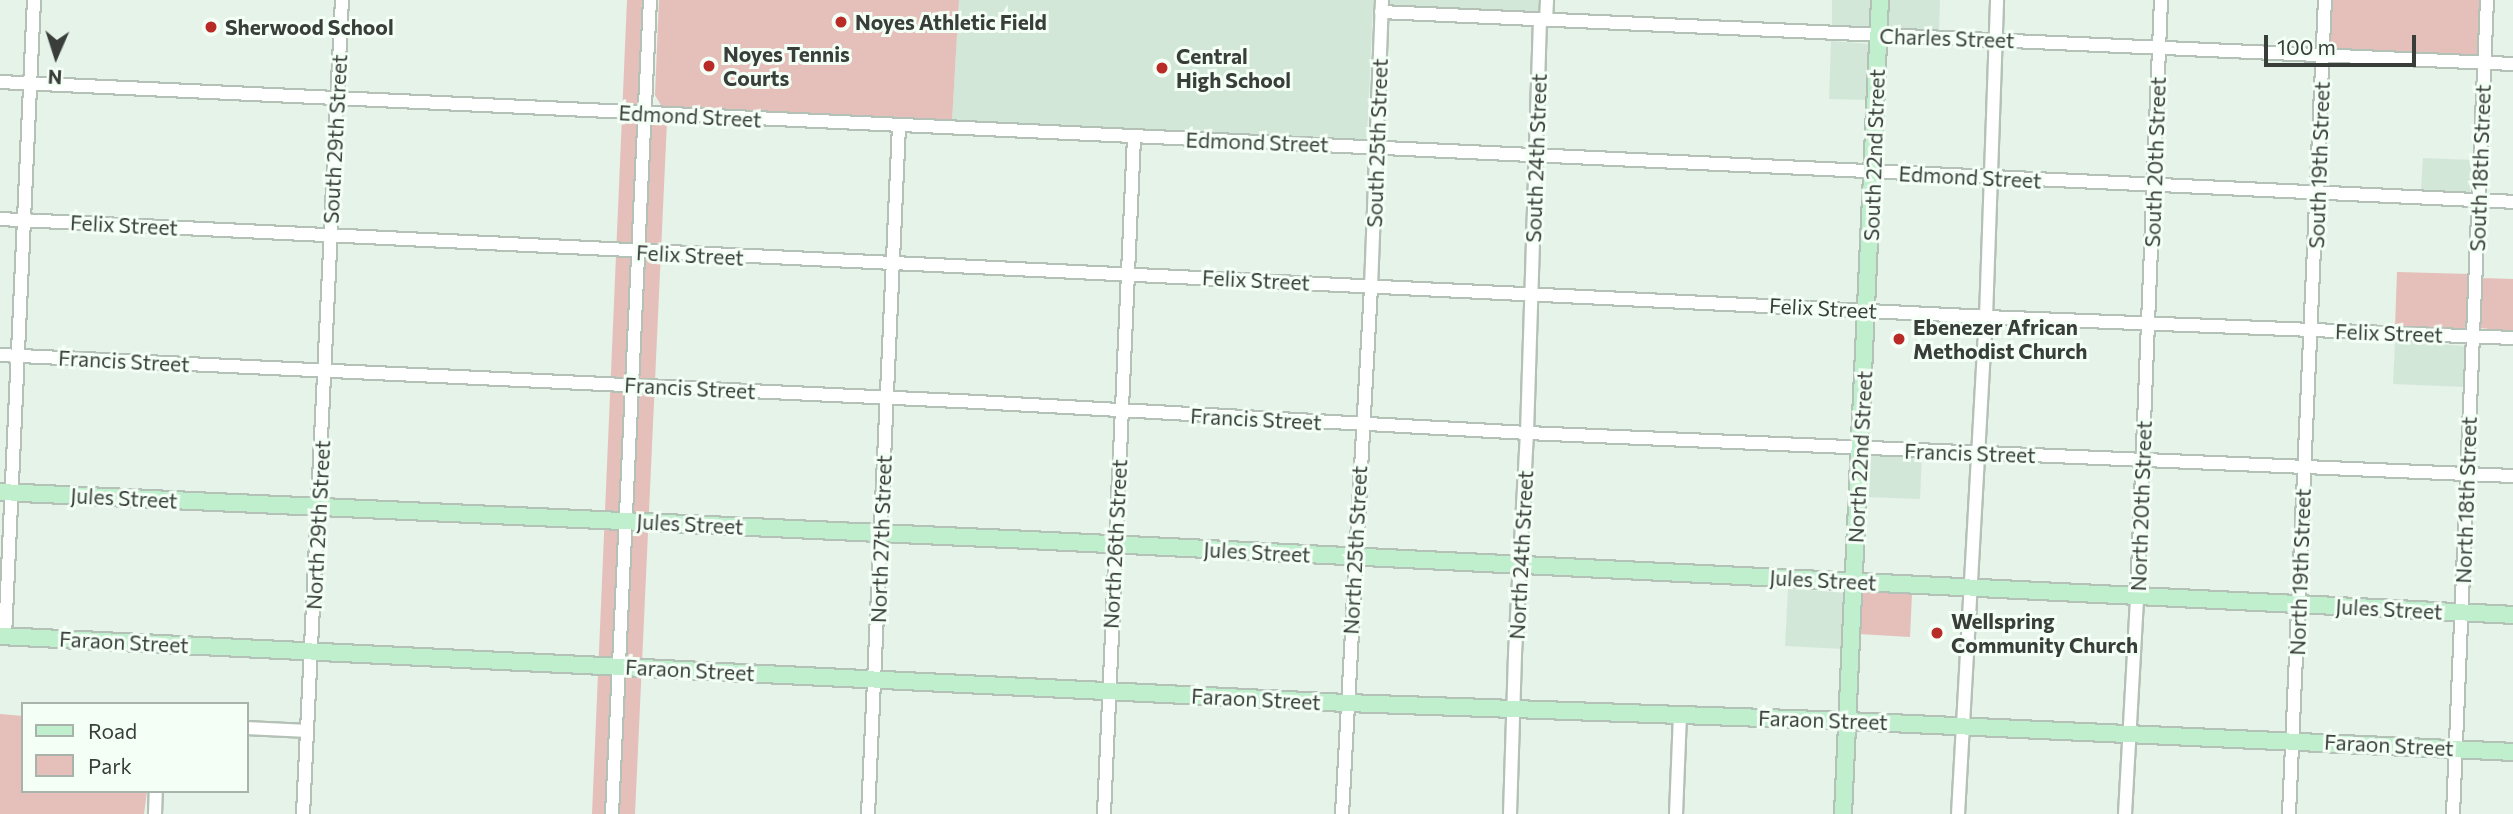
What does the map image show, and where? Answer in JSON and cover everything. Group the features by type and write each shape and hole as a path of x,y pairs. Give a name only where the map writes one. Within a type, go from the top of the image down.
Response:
{"main road":[{"name":"South 22nd Street","path":"1868,311 1880,0"},
{"name":"North 22nd Street","path":"1843,814 1868,311"},
{"name":"Jules Street","path":"6,493 1115,544 2513,615"},
{"name":"Faraon Street","path":"3,636 1108,692 1513,710 1847,721 2513,752"}],"street":[{"path":"3,636 6,493 19,356 34,0"},
{"name":"South 29th Street","path":"329,236 342,0"},
{"path":"612,814 650,0"},
{"name":"South 24th Street","path":"1532,296 1536,156 1543,20 1547,0"},
{"path":"1958,814 1986,317 1997,0"},
{"name":"South 20th Street","path":"2148,324 2161,0"},
{"name":"South 19th Street","path":"2311,331 2325,0"},
{"name":"South 18th Street","path":"2473,336 2487,0"},
{"name":"Charles Street","path":"1382,6 1543,20 2513,64"},
{"name":"South 25th Street","path":"1371,287 1382,6"},
{"name":"Edmond Street","path":"0,82 2513,202"},
{"name":"North 27th Street","path":"868,814 899,127"},
{"name":"North 26th Street","path":"1104,814 1134,137"},
{"name":"Felix Street","path":"0,219 1532,296 2513,338"},
{"name":"North 29th Street","path":"303,814 320,507 329,236"},
{"name":"North 25th Street","path":"1342,814 1354,557 1371,287"},
{"name":"North 24th Street","path":"1510,814 1532,296"},
{"name":"North 20th Street","path":"2125,814 2148,324"},
{"name":"North 19th Street","path":"2289,814 2311,331"},
{"name":"North 18th Street","path":"2453,814 2473,336"},
{"name":"Francis Street","path":"0,355 887,398 1528,433 2513,476"},
{"path":"1676,814 1680,715"},
{"path":"248,728 307,731"},
{"path":"155,814 156,793"}],"shaded area":[{"name":"Central High School","path":"959,0 1543,0 1541,12 1536,14 1373,6 1367,137 1362,142 952,121"},
{"path":"1832,0 1874,0 1871,29 1832,28"},
{"path":"1888,0 1940,0 1939,33 1888,30"},
{"path":"1831,41 1871,44 1870,100 1829,99"},
{"path":"2423,158 2473,160 2470,192 2421,191"},
{"path":"2395,341 2463,346 2466,350 2464,387 2393,384"},
{"path":"1872,452 1922,455 1920,499 1865,497 1867,460"},
{"path":"1788,588 1844,593 1843,649 1785,646"}],"green space":[{"path":"627,0 642,0 637,120 667,121 635,814 592,814"},
{"path":"659,0 959,0 952,121 662,107 655,95"},
{"path":"2331,0 2482,0 2479,54 2477,57 2332,51 2329,43"},
{"path":"2397,272 2469,274 2467,326 2460,331 2395,328"},
{"path":"2482,278 2513,279 2513,332 2481,328"},
{"path":"1862,592 1912,593 1910,637 1859,634"},
{"path":"0,714 21,716 21,793 147,793 144,814 0,814"}],"place":[{"name":"Noyes Athletic Field","path":"841,22"},
{"name":"Sherwood School","path":"211,27"},
{"name":"Noyes Tennis Courts","path":"709,66"},
{"name":"Central High School","path":"1162,68"},
{"name":"Ebenezer African Methodist Church","path":"1899,339"},
{"name":"Wellspring Community Church","path":"1937,633"}]}
